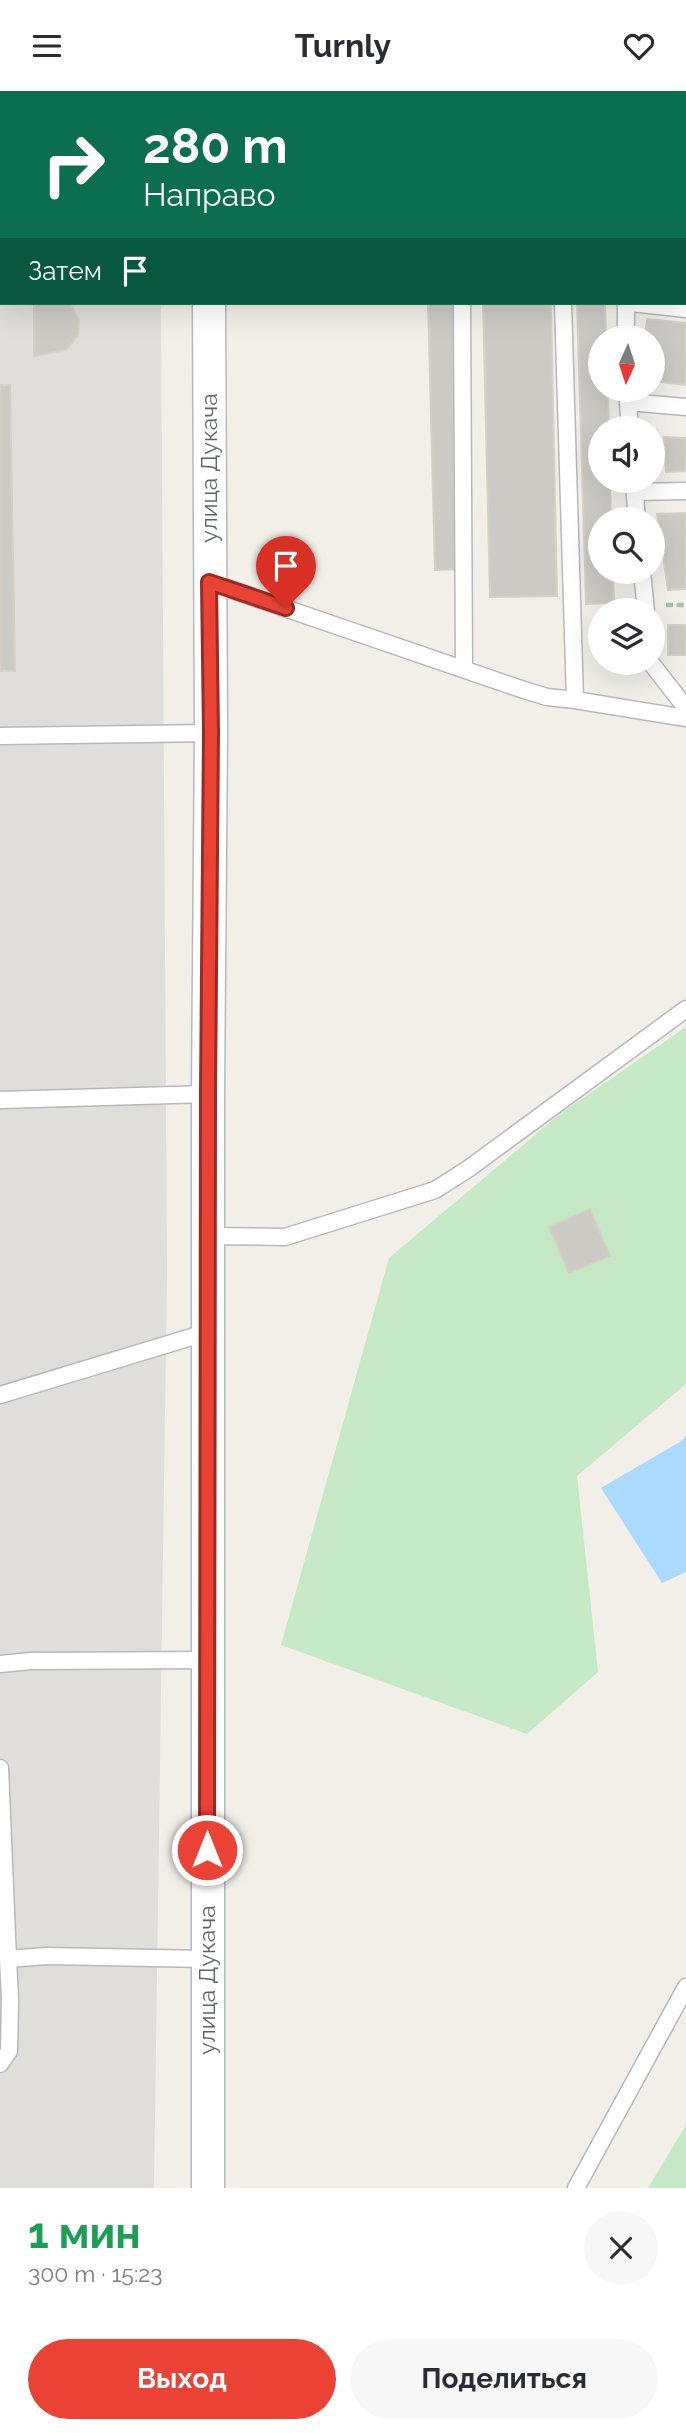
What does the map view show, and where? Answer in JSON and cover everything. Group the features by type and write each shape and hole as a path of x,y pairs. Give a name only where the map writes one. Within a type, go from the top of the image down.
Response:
{"street":[{"name":"улица Дукача","path":"208,2188 208,1094 211,733 209,305"}],"lane":[{"path":"462,305 464,668"},
{"path":"563,305 575,700"},
{"path":"625,305 626,325"},
{"path":"649,305 686,309"},
{"path":"665,403 686,407"},
{"path":"665,489 686,491"},
{"path":"209,582 547,697 686,718"},
{"path":"660,675 686,708"},
{"path":"0,736 211,733"},
{"path":"208,1236 285,1237 435,1190 479,1161 686,1009"},
{"path":"0,1100 208,1094"},
{"path":"0,1395 208,1332"},
{"path":"0,1664 31,1661 207,1660"},
{"path":"0,1768 10,1999 9,2051 0,2064"},
{"path":"8,1959 46,1956 207,1959"},
{"path":"576,2188 686,1987"}],"shaded area":[{"path":"0,305 161,305 167,1271 154,2188 0,2188"}],"green space":[{"path":"686,1027 686,1384 577,1476 598,1672 527,1734 281,1645 389,1258 560,1114"},
{"path":"686,2125 686,2188 648,2188"}],"water":[{"path":"686,1435 686,1572 662,1583 601,1488 683,1440"}],"building":[{"path":"34,305 71,305 79,320 78,335 66,350 34,356"},
{"path":"428,305 459,305 466,569 435,570"},
{"path":"483,305 551,305 557,596 490,597"},
{"path":"577,305 605,305 606,325 588,325 588,403 608,403 609,416 588,416 588,493 610,493 611,507 588,507 588,584 613,584 614,598 588,598 588,604"},
{"path":"647,319 686,323 686,385 665,382 665,325 646,325"},
{"path":"0,385 10,385 15,671 0,671"},
{"path":"665,437 686,438 686,471 666,472"},
{"path":"686,513 686,589 668,590 665,569 665,514"},
{"path":"668,625 686,625 686,655 668,655"},
{"path":"590,1209 610,1256 569,1273 549,1227"}],"route":[{"path":"207,1850 211,733 209,582 286,608"}]}
